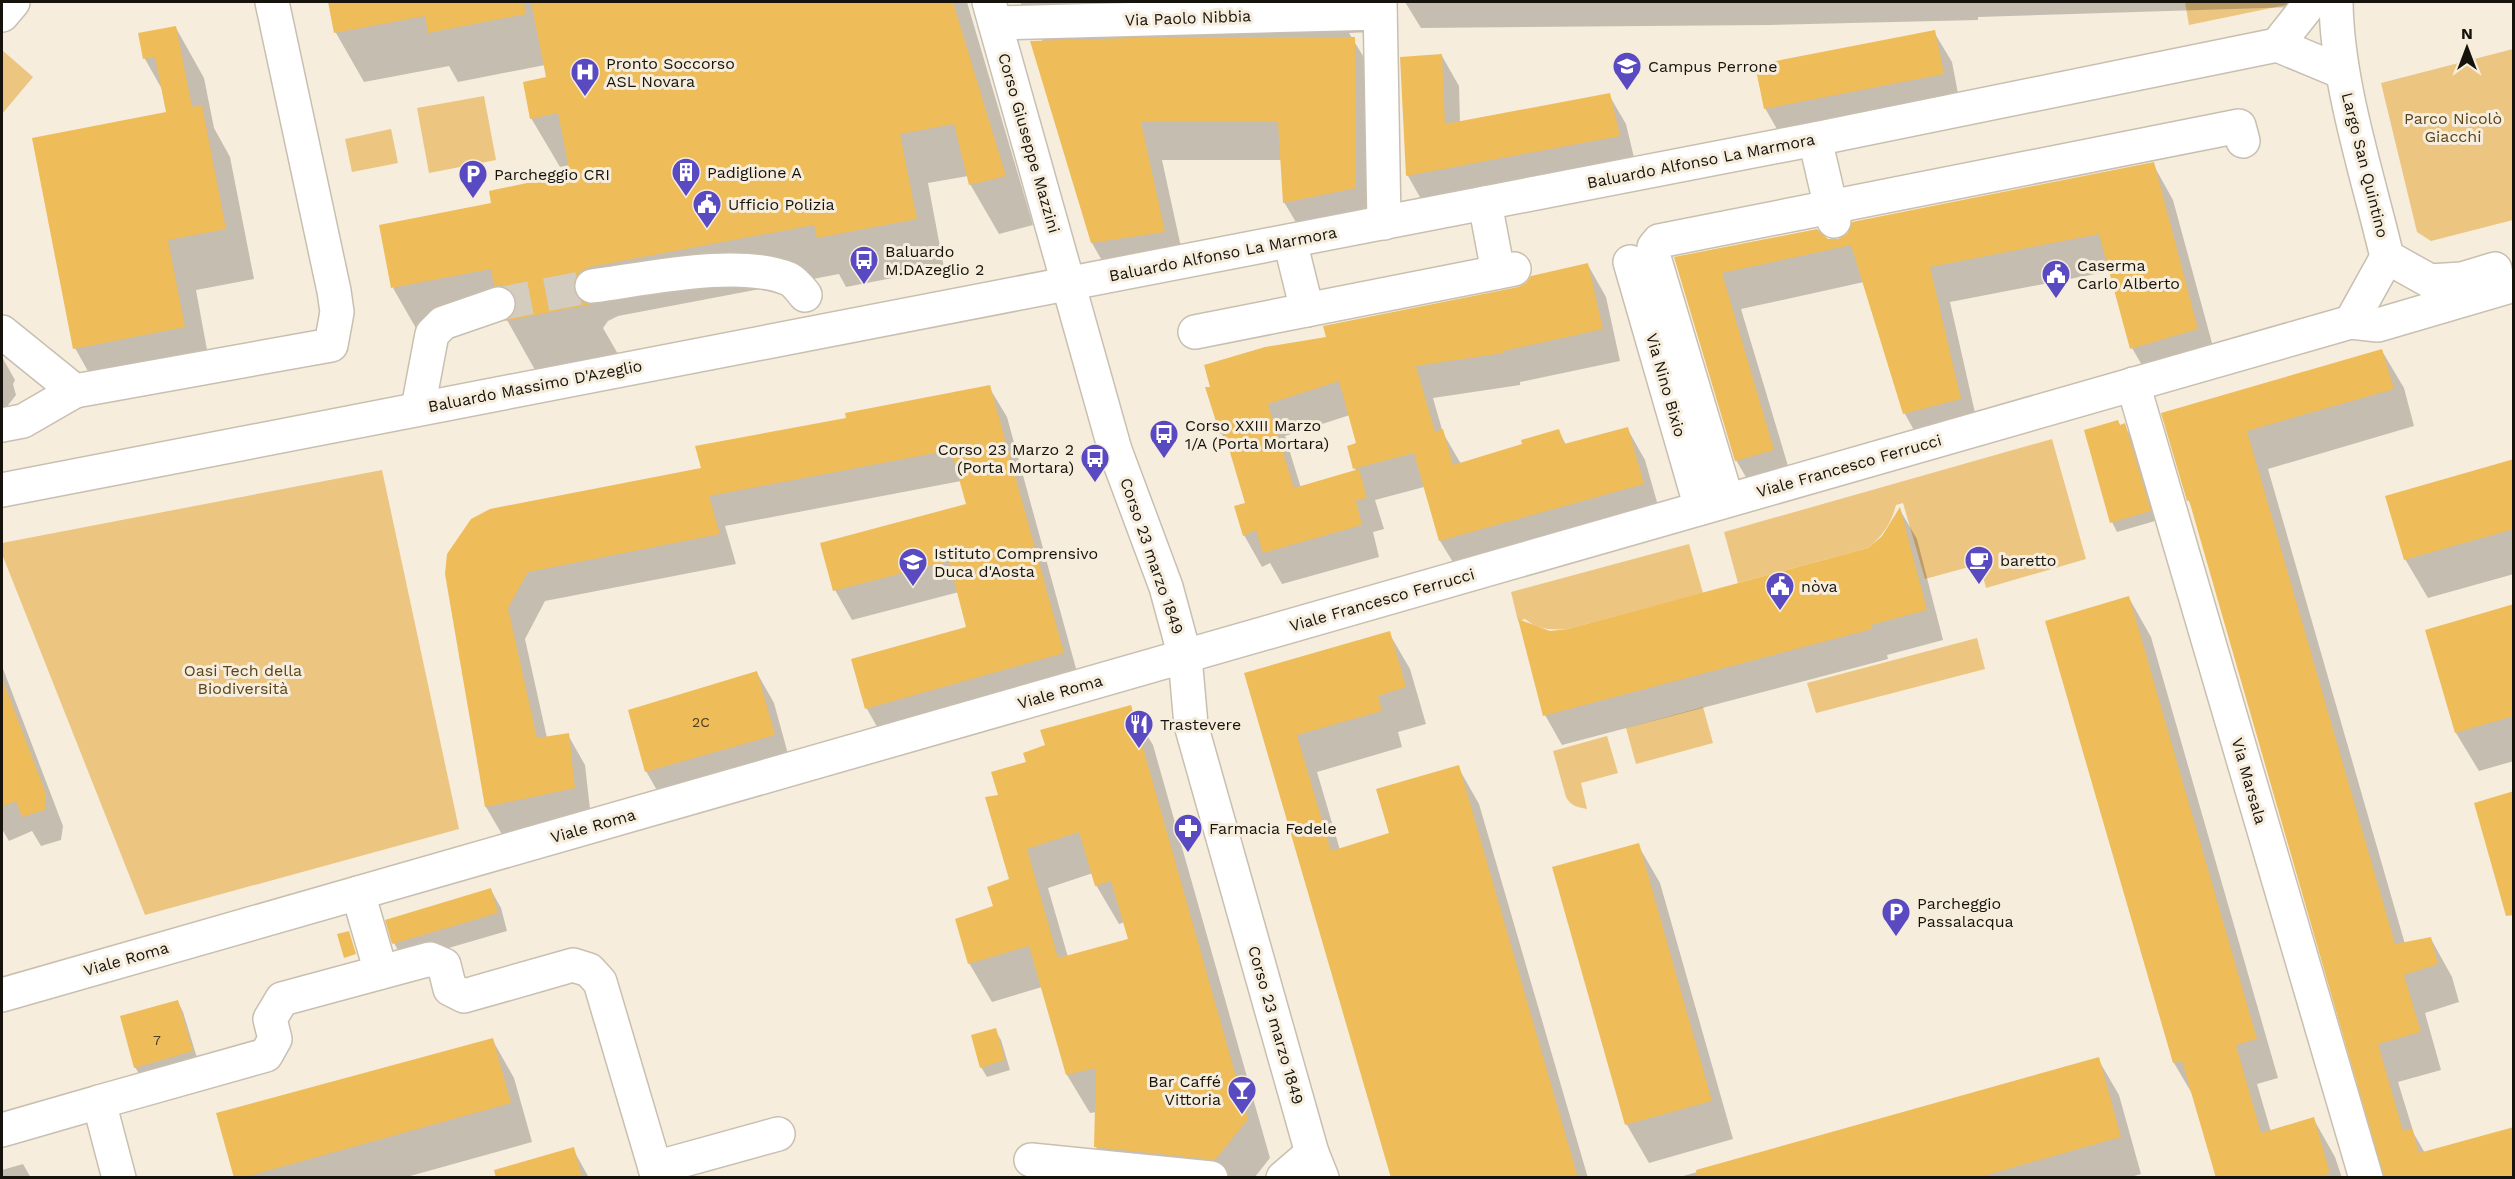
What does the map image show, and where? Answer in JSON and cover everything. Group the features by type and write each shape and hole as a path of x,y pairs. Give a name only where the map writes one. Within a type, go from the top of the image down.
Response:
{"street":[{"path":"2,15 13,2"},
{"path":"2,425 23,420 75,391 330,345 337,312 334,291 272,2"},
{"path":"2277,45 2312,2"},
{"path":"1380,7 1384,222"},
{"name":"Via Paolo Nibbia","path":"992,12 1380,7"},
{"name":"Corso Giuseppe Mazzini","path":"992,12 1069,284"},
{"name":"Largo San Quintino","path":"2336,17 2342,72 2387,257 2351,322"},
{"name":"Largo San Quintino","path":"2277,45 2342,72"},
{"name":"Baluardo Alfonso La Marmora","path":"1069,284 1815,139 2277,45"},
{"path":"1714,504 1653,255 1654,247 1659,241 1832,213 2239,126 2243,141"},
{"path":"1815,139 1832,213"},
{"path":"1195,332 1506,270 1485,203"},
{"path":"1290,241 1307,310"},
{"name":"Largo San Quintino","path":"2387,257 2430,281 2462,279 2514,264"},
{"name":"Via Nino Bixio","path":"1630,262 1714,504"},
{"path":"592,286 721,270 756,272 791,280 805,295"},
{"name":"Baluardo Massimo D'Azeglio","path":"2,490 1069,284"},
{"name":"Corso 23 marzo 1849","path":"1069,284 1115,450 1166,587 1185,657 1191,725 1317,1165"},
{"name":"Viale Francesco Ferrucci","path":"1185,657 2351,322 2378,325 2514,285"},
{"path":"418,408 432,334 443,323 498,304"},
{"path":"2,332 75,391"},
{"name":"Via Marsala","path":"2133,384 2366,1178"},
{"name":"Viale Roma","path":"2,995 1185,657"},
{"path":"358,893 381,972"},
{"path":"2,1130 266,1055 275,1039 270,1019 282,999 430,959 444,965 450,989 464,996 573,965 589,970 600,982 657,1173 778,1134"},
{"path":"99,1102 119,1178"},
{"path":"1031,1160 1210,1178"},
{"path":"1283,1178 1317,1165"}],"green space":[{"path":"2185,2 2291,2 2189,25"},
{"name":"Parco Nicolò Giacchi","path":"2513,49 2513,220 2431,241 2417,232 2381,83"},
{"path":"2,50 33,77 2,114"},
{"path":"484,96 496,160 429,173 417,108"},
{"path":"391,129 398,163 352,172 345,139"},
{"path":"2052,439 2086,559 1986,588 1980,564 1925,579 1903,503 1896,505 1886,529 1868,548 1738,583 1724,532"},
{"name":"Oasi Tech della Biodiversità","path":"382,470 459,829 145,915 2,554 2,543"},
{"path":"1689,544 1703,593 1568,629 1545,628 1525,619 1518,621 1511,592"},
{"path":"1977,638 1985,669 1816,713 1807,683"},
{"path":"1703,707 1713,743 1636,764 1626,728"},
{"path":"1607,736 1618,773 1581,783 1587,809 1575,806 1566,797 1553,751"}],"building":[{"path":"328,2 524,2 526,14 428,33 425,16 334,33"},
{"path":"531,2 953,2 1006,176 969,185 954,124 900,134 917,219 817,238 814,225 589,267 580,272 574,280 573,288 578,298 585,303 592,304 505,321 512,316 516,308 516,298 510,290 502,286 494,286 491,269 391,288 379,225 491,203 489,191 570,174 558,113 530,119 523,82 546,77"},
{"path":"176,26 192,107 202,105 226,229 168,240 185,327 73,349 32,138 166,112 155,57 143,59 138,33"},
{"path":"1935,30 1944,74 1764,109 1755,65"},
{"path":"1168,37 1355,37 1356,188 1283,203 1278,122 1141,122 1165,232 1091,243 1030,41"},
{"path":"1442,54 1445,124 1610,93 1620,136 1406,176 1400,57"},
{"path":"2154,162 2198,329 2130,349 2099,234 1930,267 1961,399 1903,414 1851,245 1722,273 1774,450 1735,461 1674,257 1817,229 1828,239 1838,239 1847,234 1852,222"},
{"path":"1588,263 1603,329 1503,351 1503,353 1416,366 1435,432 1443,429 1453,465 1522,444 1521,440 1559,429 1564,444 1628,427 1644,484 1439,541 1414,453 1353,469 1347,446 1356,443 1339,381 1268,404 1294,488 1359,469 1367,498 1356,500 1362,525 1263,553 1256,530 1243,536 1234,506 1245,503 1224,432 1220,434 1205,387 1210,387 1204,365 1265,347 1326,337 1323,326 1518,287 1526,283 1531,276"},
{"path":"2382,349 2394,389 2247,431 2395,944 2431,937 2438,964 2404,975 2421,1032 2378,1044 2403,1131 2412,1128 2419,1153 2514,1127 2514,1178 2384,1178 2189,500 2187,501 2161,413"},
{"path":"990,385 1064,653 865,709 851,659 966,627 949,561 833,591 820,543 966,504 951,450 709,496 720,534 528,572 508,608 537,738 569,733 575,788 485,807 445,574 447,554 471,519 490,509 701,468 695,446 846,418 845,413"},
{"path":"2118,420 2120,425 2125,423 2151,511 2110,523 2084,430"},
{"path":"2514,459 2514,529 2404,560 2385,496"},
{"name":"nòva","path":"1900,507 1927,610 1871,625 1872,629 1543,716 1518,619 1550,631 1568,629 1868,548 1882,536"},
{"path":"2129,596 2257,1039 2236,1045 2261,1133 2314,1117 2330,1173 2316,1178 2216,1178 2182,1061 2173,1063 2045,621"},
{"path":"2514,604 2514,716 2455,733 2425,630"},
{"path":"1390,631 1406,687 1378,696 1382,711 1297,735 1331,851 1389,833 1376,789 1459,765 1578,1178 1391,1178 1244,673"},
{"path":"757,671 775,735 645,772 628,710"},
{"path":"2,683 4,683 46,794 45,810 22,817 16,801 2,807"},
{"path":"1131,705 1248,1119 1215,1160 1094,1147 1096,1068 1066,1075 1029,946 968,964 955,919 993,906 987,887 1009,879 985,797 998,795 991,772 1026,762 1023,753 1045,745 1040,730","holes":["1079,832 1095,886 1111,881 1128,939 1058,958 1027,849"]},
{"path":"2514,791 2514,915 2506,916 2474,803"},
{"path":"1639,843 1712,1101 1625,1125 1552,867"},
{"path":"491,888 498,913 392,944 385,920"},
{"path":"349,931 356,954 344,958 337,934"},
{"path":"178,1000 193,1051 134,1068 120,1016"},
{"path":"996,1028 1005,1060 980,1068 971,1035"},
{"path":"493,1038 511,1103 241,1178 234,1178 216,1113"},
{"path":"2099,1057 2121,1137 1976,1178 1697,1178 1696,1170"},
{"path":"574,1147 582,1178 496,1178 494,1170"}],"tunnel":[{"path":"498,304 592,286"}],"place":[{"name":"Campus Perrone","path":"1627,92"},
{"name":"Pronto Soccorso ASL Novara","path":"585,98"},
{"name":"Padiglione A","path":"686,198"},
{"name":"Parcheggio CRI","path":"473,200"},
{"name":"Ufficio Polizia","path":"707,230"},
{"name":"Baluardo M.DAzeglio 2","path":"864,286"},
{"name":"Caserma Carlo Alberto","path":"2056,300"},
{"name":"Corso XXIII Marzo 1/A (Porta Mortara)","path":"1164,460"},
{"name":"Corso 23 Marzo 2 (Porta Mortara)","path":"1095,484"},
{"name":"baretto","path":"1979,586"},
{"name":"Istituto Comprensivo Duca d'Aosta","path":"913,588"},
{"name":"nòva","path":"1780,612"},
{"name":"Trastevere","path":"1139,750"},
{"name":"Farmacia Fedele","path":"1188,854"},
{"name":"Parcheggio Passalacqua","path":"1896,938"},
{"name":"Bar Caffé Vittoria","path":"1242,1116"}]}
